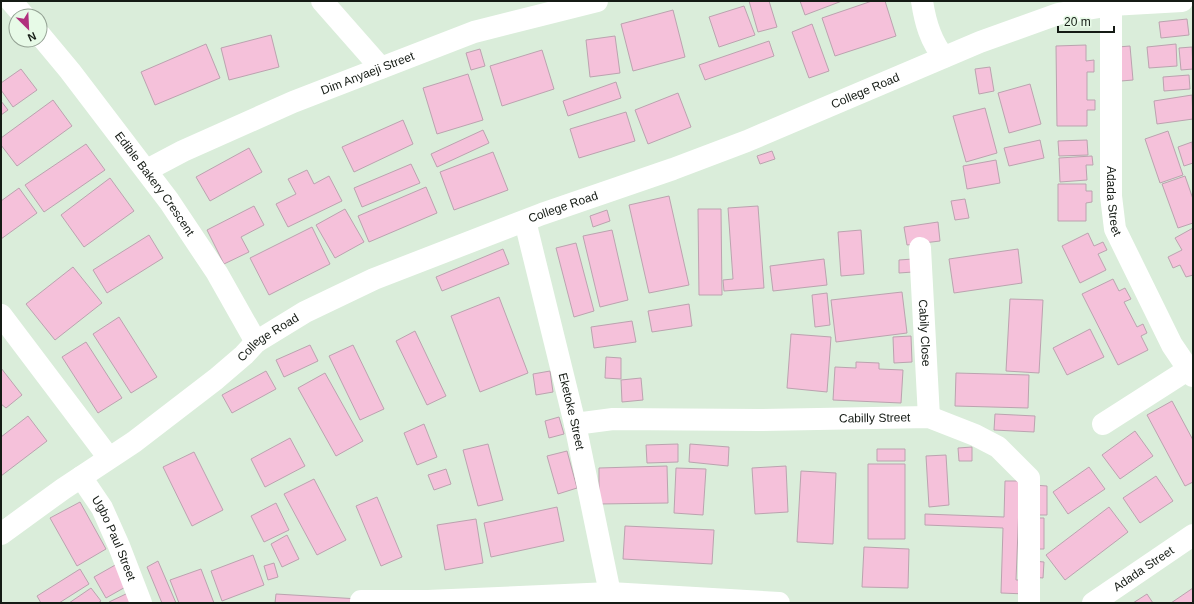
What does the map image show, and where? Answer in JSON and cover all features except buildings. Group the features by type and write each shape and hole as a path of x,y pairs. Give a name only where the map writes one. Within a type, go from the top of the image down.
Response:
{"street":[{"path":"322,1 381,68"},
{"name":"Dim Anyaeji Street","path":"147,170 183,151 293,102 474,32 597,1"},
{"path":"922,1 925,21 936,49 944,57"},
{"name":"College Road","path":"1,534 81,477 134,442 244,355 256,342 305,312 374,279 525,221 740,144 980,42 1058,14 1111,5 1182,1"},
{"name":"Adada Street","path":"1111,5 1111,196 1115,229 1172,345 1191,372"},
{"name":"Edible Bakery Crescent","path":"48,45 147,170 217,273 256,342"},
{"name":"Eketoke Street","path":"525,221 576,424 611,598"},
{"name":"Cabily Close","path":"920,248 929,417"},
{"path":"1,315 109,458"},
{"path":"1103,424 1191,372"},
{"name":"Cabilly Street","path":"576,424 613,420 760,420 929,417 975,435 998,447 1029,478 1029,603"},
{"name":"Ugbo Paul Street","path":"81,477 102,508 141,603"},
{"name":"Adada Street","path":"1093,603 1193,535"},
{"path":"361,600 428,601 611,598 778,603"}]}
